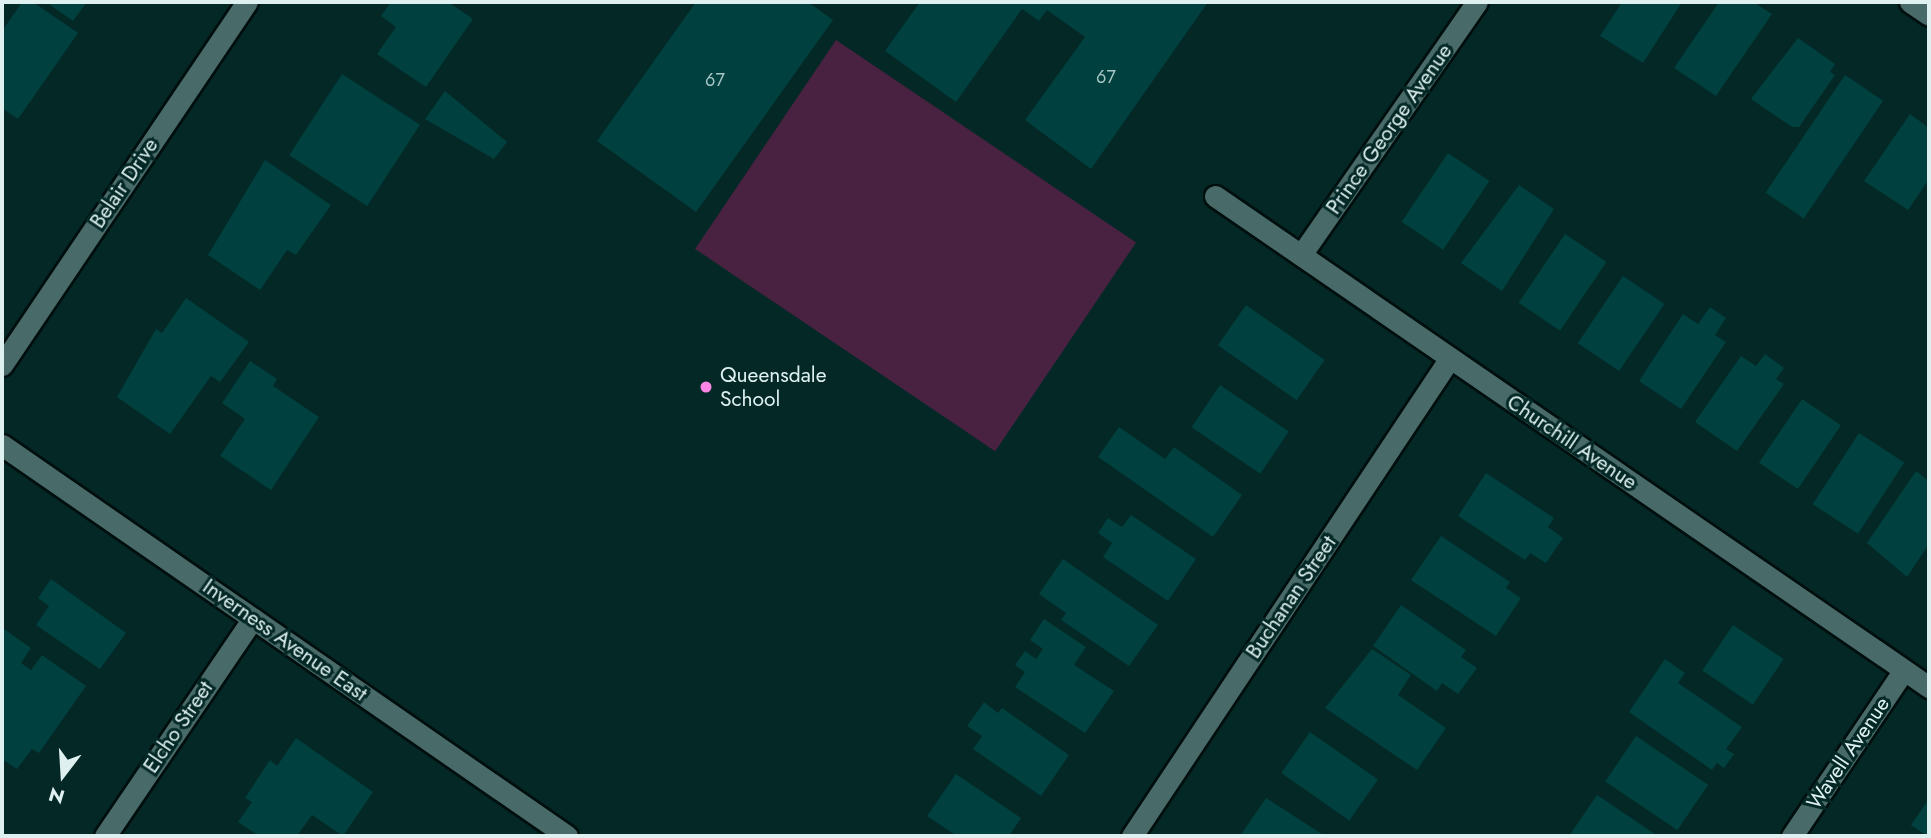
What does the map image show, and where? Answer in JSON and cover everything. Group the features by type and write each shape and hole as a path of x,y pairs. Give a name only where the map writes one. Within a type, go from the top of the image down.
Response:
{"street":[{"name":"Belair Drive","path":"2,365 247,2"},
{"name":"Prince George Avenue","path":"1301,255 1477,2"},
{"path":"1910,2 1929,15"},
{"name":"Churchill Avenue","path":"1215,196 1929,687"},
{"name":"Buchanan Street","path":"1132,836 1450,358"},
{"name":"Inverness Avenue East","path":"2,445 567,836"},
{"name":"Elcho Street","path":"104,836 253,618"},
{"name":"Wavell Avenue","path":"1792,836 1904,670"}],"shaded area":[{"path":"836,40 1136,242 995,451 695,249"}],"building":[{"path":"22,2 33,2 78,33 18,119 2,108 2,31"},
{"path":"46,2 87,2 73,21"},
{"path":"391,2 448,2 473,19 426,87 377,54 396,27 381,16"},
{"path":"696,2 808,2 833,20 696,212 597,141"},
{"path":"920,2 1208,2 1091,169 1025,120 1085,37 1047,10 1039,21 1022,9 956,102 885,51"},
{"path":"1622,2 1682,2 1643,63 1600,36"},
{"path":"1719,2 1753,2 1772,14 1716,96 1674,68"},
{"path":"1798,38 1835,64 1830,72 1835,75 1799,127 1792,127 1751,99"},
{"path":"342,74 420,125 367,206 289,155"},
{"path":"1845,75 1883,101 1804,218 1766,193"},
{"path":"445,91 507,142 494,159 425,119"},
{"path":"1910,114 1929,128 1929,179 1908,210 1864,181"},
{"path":"1448,153 1489,181 1443,250 1402,222"},
{"path":"265,160 331,205 296,255 287,250 260,290 208,255"},
{"path":"1519,185 1554,209 1502,291 1461,263"},
{"path":"1565,234 1606,262 1560,331 1519,303"},
{"path":"1623,276 1664,304 1619,371 1578,343"},
{"path":"186,298 249,342 220,382 211,376 170,434 117,397 156,329 162,333"},
{"path":"1246,305 1325,360 1297,400 1218,345"},
{"path":"1710,307 1726,318 1715,335 1726,342 1681,409 1639,381 1683,314 1698,324"},
{"path":"1765,354 1784,368 1776,379 1784,384 1737,451 1695,422 1741,356 1756,366"},
{"path":"250,361 277,379 273,386 319,417 271,490 220,456 245,419 222,403"},
{"path":"1220,385 1289,431 1260,474 1191,427"},
{"path":"1802,399 1841,425 1798,489 1759,463"},
{"path":"1119,427 1165,459 1174,447 1242,495 1213,537 1098,457"},
{"path":"1859,433 1904,462 1858,534 1813,504"},
{"path":"1916,471 1929,481 1929,544 1907,577 1867,543"},
{"path":"1486,473 1554,518 1548,527 1563,538 1546,563 1530,553 1525,560 1458,516"},
{"path":"1131,515 1196,559 1168,601 1103,557 1112,543 1098,533 1108,518 1122,527"},
{"path":"1441,536 1510,582 1506,588 1521,598 1496,636 1411,580"},
{"path":"1063,559 1158,625 1129,666 1061,620 1066,613 1039,594"},
{"path":"51,579 126,633 100,669 36,625 49,606 38,598"},
{"path":"1401,605 1466,650 1461,657 1477,668 1458,694 1442,683 1437,691 1373,646"},
{"path":"1044,619 1086,647 1074,665 1114,691 1085,733 1015,687 1025,672 1015,665 1025,651 1036,659 1043,649 1030,640"},
{"path":"1733,625 1784,659 1753,705 1702,671"},
{"path":"4,629 31,648 21,663 31,670 42,655 86,686 39,753 32,749 17,769 2,759"},
{"path":"1372,649 1411,675 1398,695 1446,728 1417,770 1325,708"},
{"path":"1665,659 1685,673 1678,683 1742,727 1726,749 1734,754 1724,768 1717,763 1712,770 1629,712"},
{"path":"984,702 998,713 1002,708 1069,755 1041,796 973,749 982,736 967,726"},
{"path":"1310,732 1378,780 1349,821 1281,773"},
{"path":"1636,736 1708,785 1677,830 1605,782"},
{"path":"296,738 373,792 343,836 312,815 297,836 259,836 238,822 252,802 245,798 270,760 277,766"},
{"path":"956,774 1021,818 1009,836 957,836 927,816"},
{"path":"1597,795 1658,836 1569,836"},
{"path":"1266,798 1325,836 1240,836"},
{"path":"1929,799 1929,836 1927,836 1911,825"}],"place":[{"name":"Queensdale School","path":"706,387"}]}
